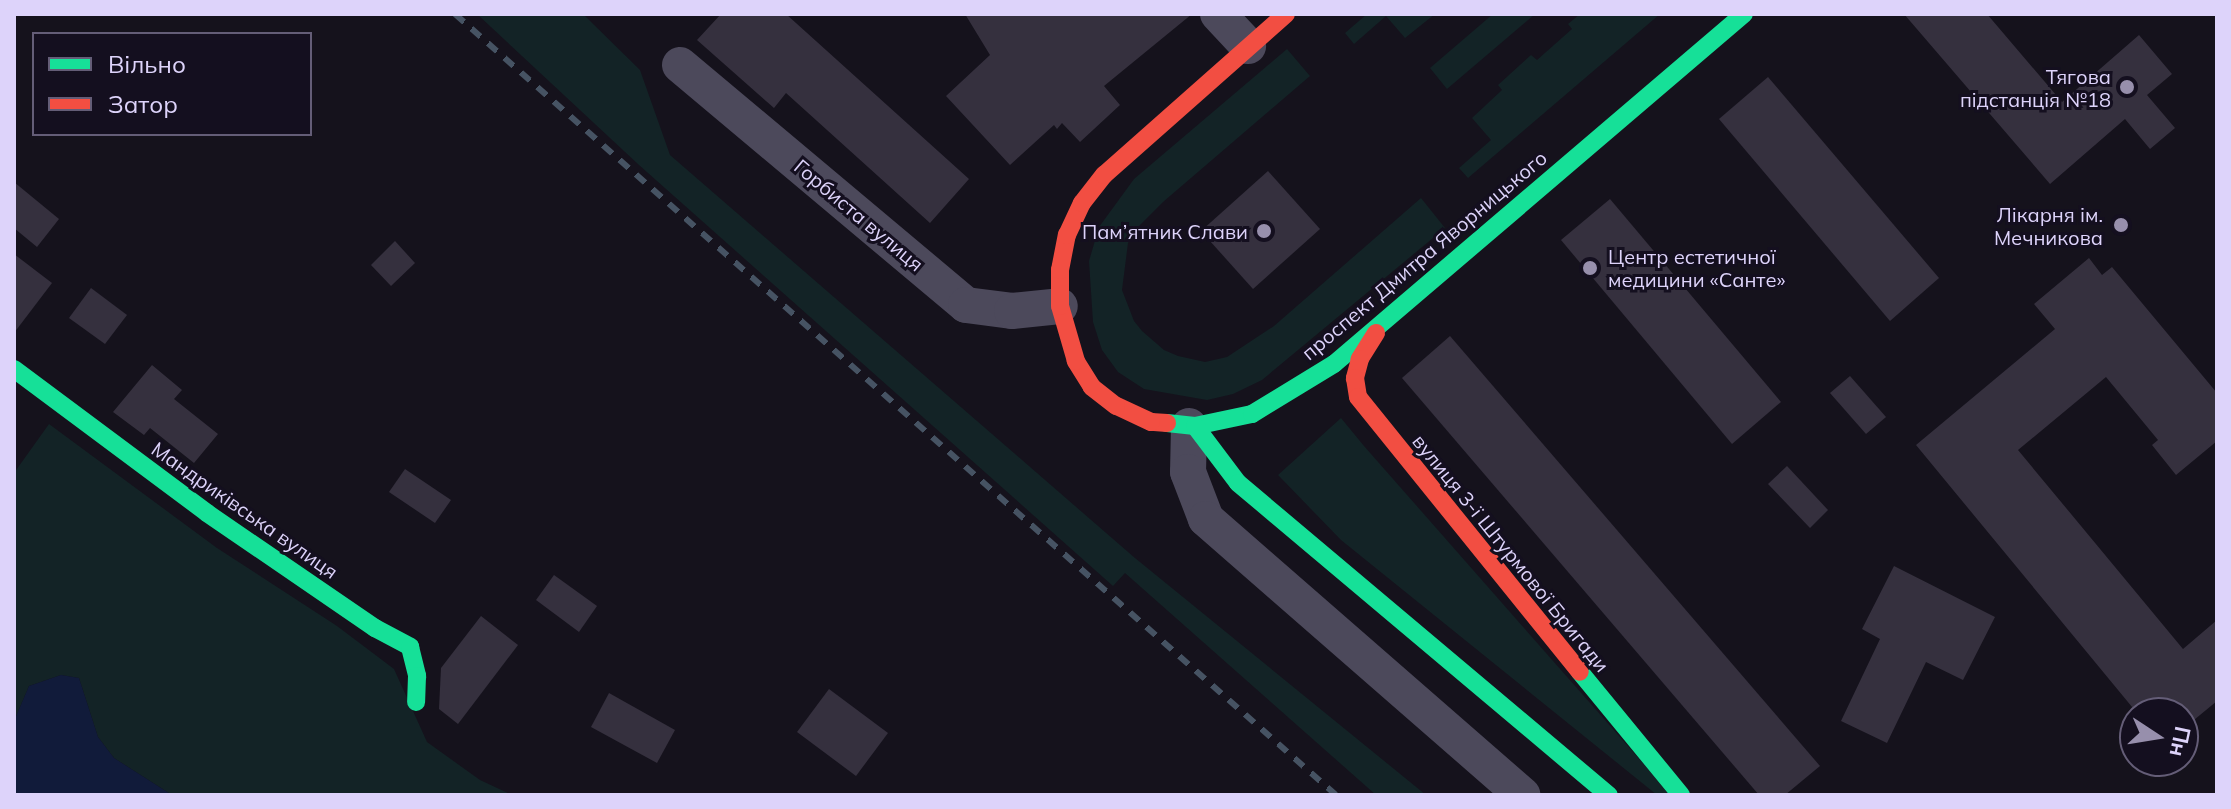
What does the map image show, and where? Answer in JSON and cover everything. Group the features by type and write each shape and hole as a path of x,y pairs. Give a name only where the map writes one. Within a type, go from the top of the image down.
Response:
{"main road":[{"name":"проспект Дмитра Яворницького","path":"1286,14 1104,175 1082,203 1067,235 1060,270 1060,306 1076,361 1092,387 1132,415 1170,426 1192,426 1252,414 1334,364 1744,14"},
{"name":"вулиця 3-ї Штурмової Бригади","path":"1380,326 1360,359 1355,378 1358,397 1369,415 1681,795"},
{"name":"Мандриківська вулиця","path":"14,369 207,513 375,628 410,647 417,676 416,702"},
{"path":"1192,426 1238,483 1609,795"}],"street":[{"path":"1218,14 1248,46"},
{"name":"Горбиста вулиця","path":"680,65 966,305 1012,311 1060,306"},
{"path":"1192,426 1188,472 1206,519 1522,795"}],"shaded area":[{"path":"477,14 583,14 640,70 670,155 1135,558 1426,795 1376,795 1125,573 1113,586 639,165"},
{"path":"1367,14 1435,14 1405,38 1386,16 1354,44 1345,33"},
{"path":"1493,14 1535,14 1447,89 1430,68"},
{"path":"1580,14 1660,14 1468,178 1459,168 1491,140 1472,118 1502,90 1498,85 1531,55 1537,60 1572,29 1568,24"},
{"path":"1287,49 1310,76 1163,202 1137,228 1128,243 1122,290 1134,321 1142,331 1164,350 1178,356 1205,362 1227,357 1274,326 1421,198 1445,228 1262,380 1233,394 1207,400 1144,389 1118,372 1102,350 1093,322 1089,261 1099,227 1134,179"},
{"path":"1341,418 1671,795 1657,795 1341,540 1278,475"},
{"path":"49,424 217,548 337,626 394,669 427,742 480,780 512,795 172,795 114,758 98,737 79,678 61,675 29,686 14,721 14,473"}],"water":[{"path":"61,675 79,678 98,737 114,758 172,795 14,795 14,721 29,686"}],"building":[{"path":"721,14 786,14 969,179 930,223 786,93 774,108 697,40"},
{"path":"965,14 1192,14 1104,86 1120,105 1080,142 1062,123 1057,129 1054,125 1010,165 946,96 990,55"},
{"path":"1904,14 1987,14 2062,102 2139,35 2172,74 2147,95 2175,128 2150,149 2125,119 2050,184"},
{"path":"1768,77 1939,278 1890,321 1719,119"},
{"path":"1268,171 1320,229 1253,289 1201,231"},
{"path":"14,182 59,219 37,247 14,228"},
{"path":"1610,199 1781,402 1732,444 1561,240"},
{"path":"395,241 415,263 391,286 371,265"},
{"path":"14,254 52,283 14,333"},
{"path":"2089,258 2102,275 2112,267 2217,393 2217,441 2176,475 2152,445 2158,440 2106,377 2018,450 2183,649 2217,620 2217,701 2199,716 2199,697 2124,697 1916,445 2055,329 2034,304"},
{"path":"91,288 127,315 105,344 69,318"},
{"path":"1450,336 1820,766 1785,795 1759,795 1402,378"},
{"path":"152,365 182,390 174,399 218,434 194,463 150,428 144,435 113,412"},
{"path":"1850,376 1886,417 1866,434 1830,393"},
{"path":"1787,466 1828,510 1810,528 1768,484"},
{"path":"405,469 451,500 435,523 389,492"},
{"path":"1894,566 1995,617 1963,680 1926,662 1887,743 1841,721 1880,639 1862,629"},
{"path":"554,575 597,606 579,632 536,600"},
{"path":"481,616 518,645 458,724 439,709 441,668"},
{"path":"829,689 888,733 856,776 797,732"},
{"path":"609,693 675,730 657,763 591,727"}],"railway":[{"path":"455,14 1336,795"}],"traffic: fast":[{"path":"1167,423 1195,426 1252,414 1334,364 1744,14"},
{"path":"14,369 207,513 375,628 410,647 417,676 416,702"},
{"path":"1195,426 1238,483 1609,795"},
{"path":"1580,672 1681,795"}],"traffic: jam":[{"path":"1167,423 1151,422 1116,406 1092,387 1076,361 1060,306 1060,270 1067,235 1082,203 1104,175 1286,14"},
{"path":"1376,333 1360,359 1355,378 1358,397 1580,672"}],"place":[{"name":"Тягова пiдстанцiя №18","path":"2127,87"},
{"name":"Лікарня ім. Мечникова","path":"2121,225"},
{"name":"Пам’ятник Слави","path":"1264,231"},
{"name":"Центр естетичної медицини «Санте»","path":"1590,268"}]}
